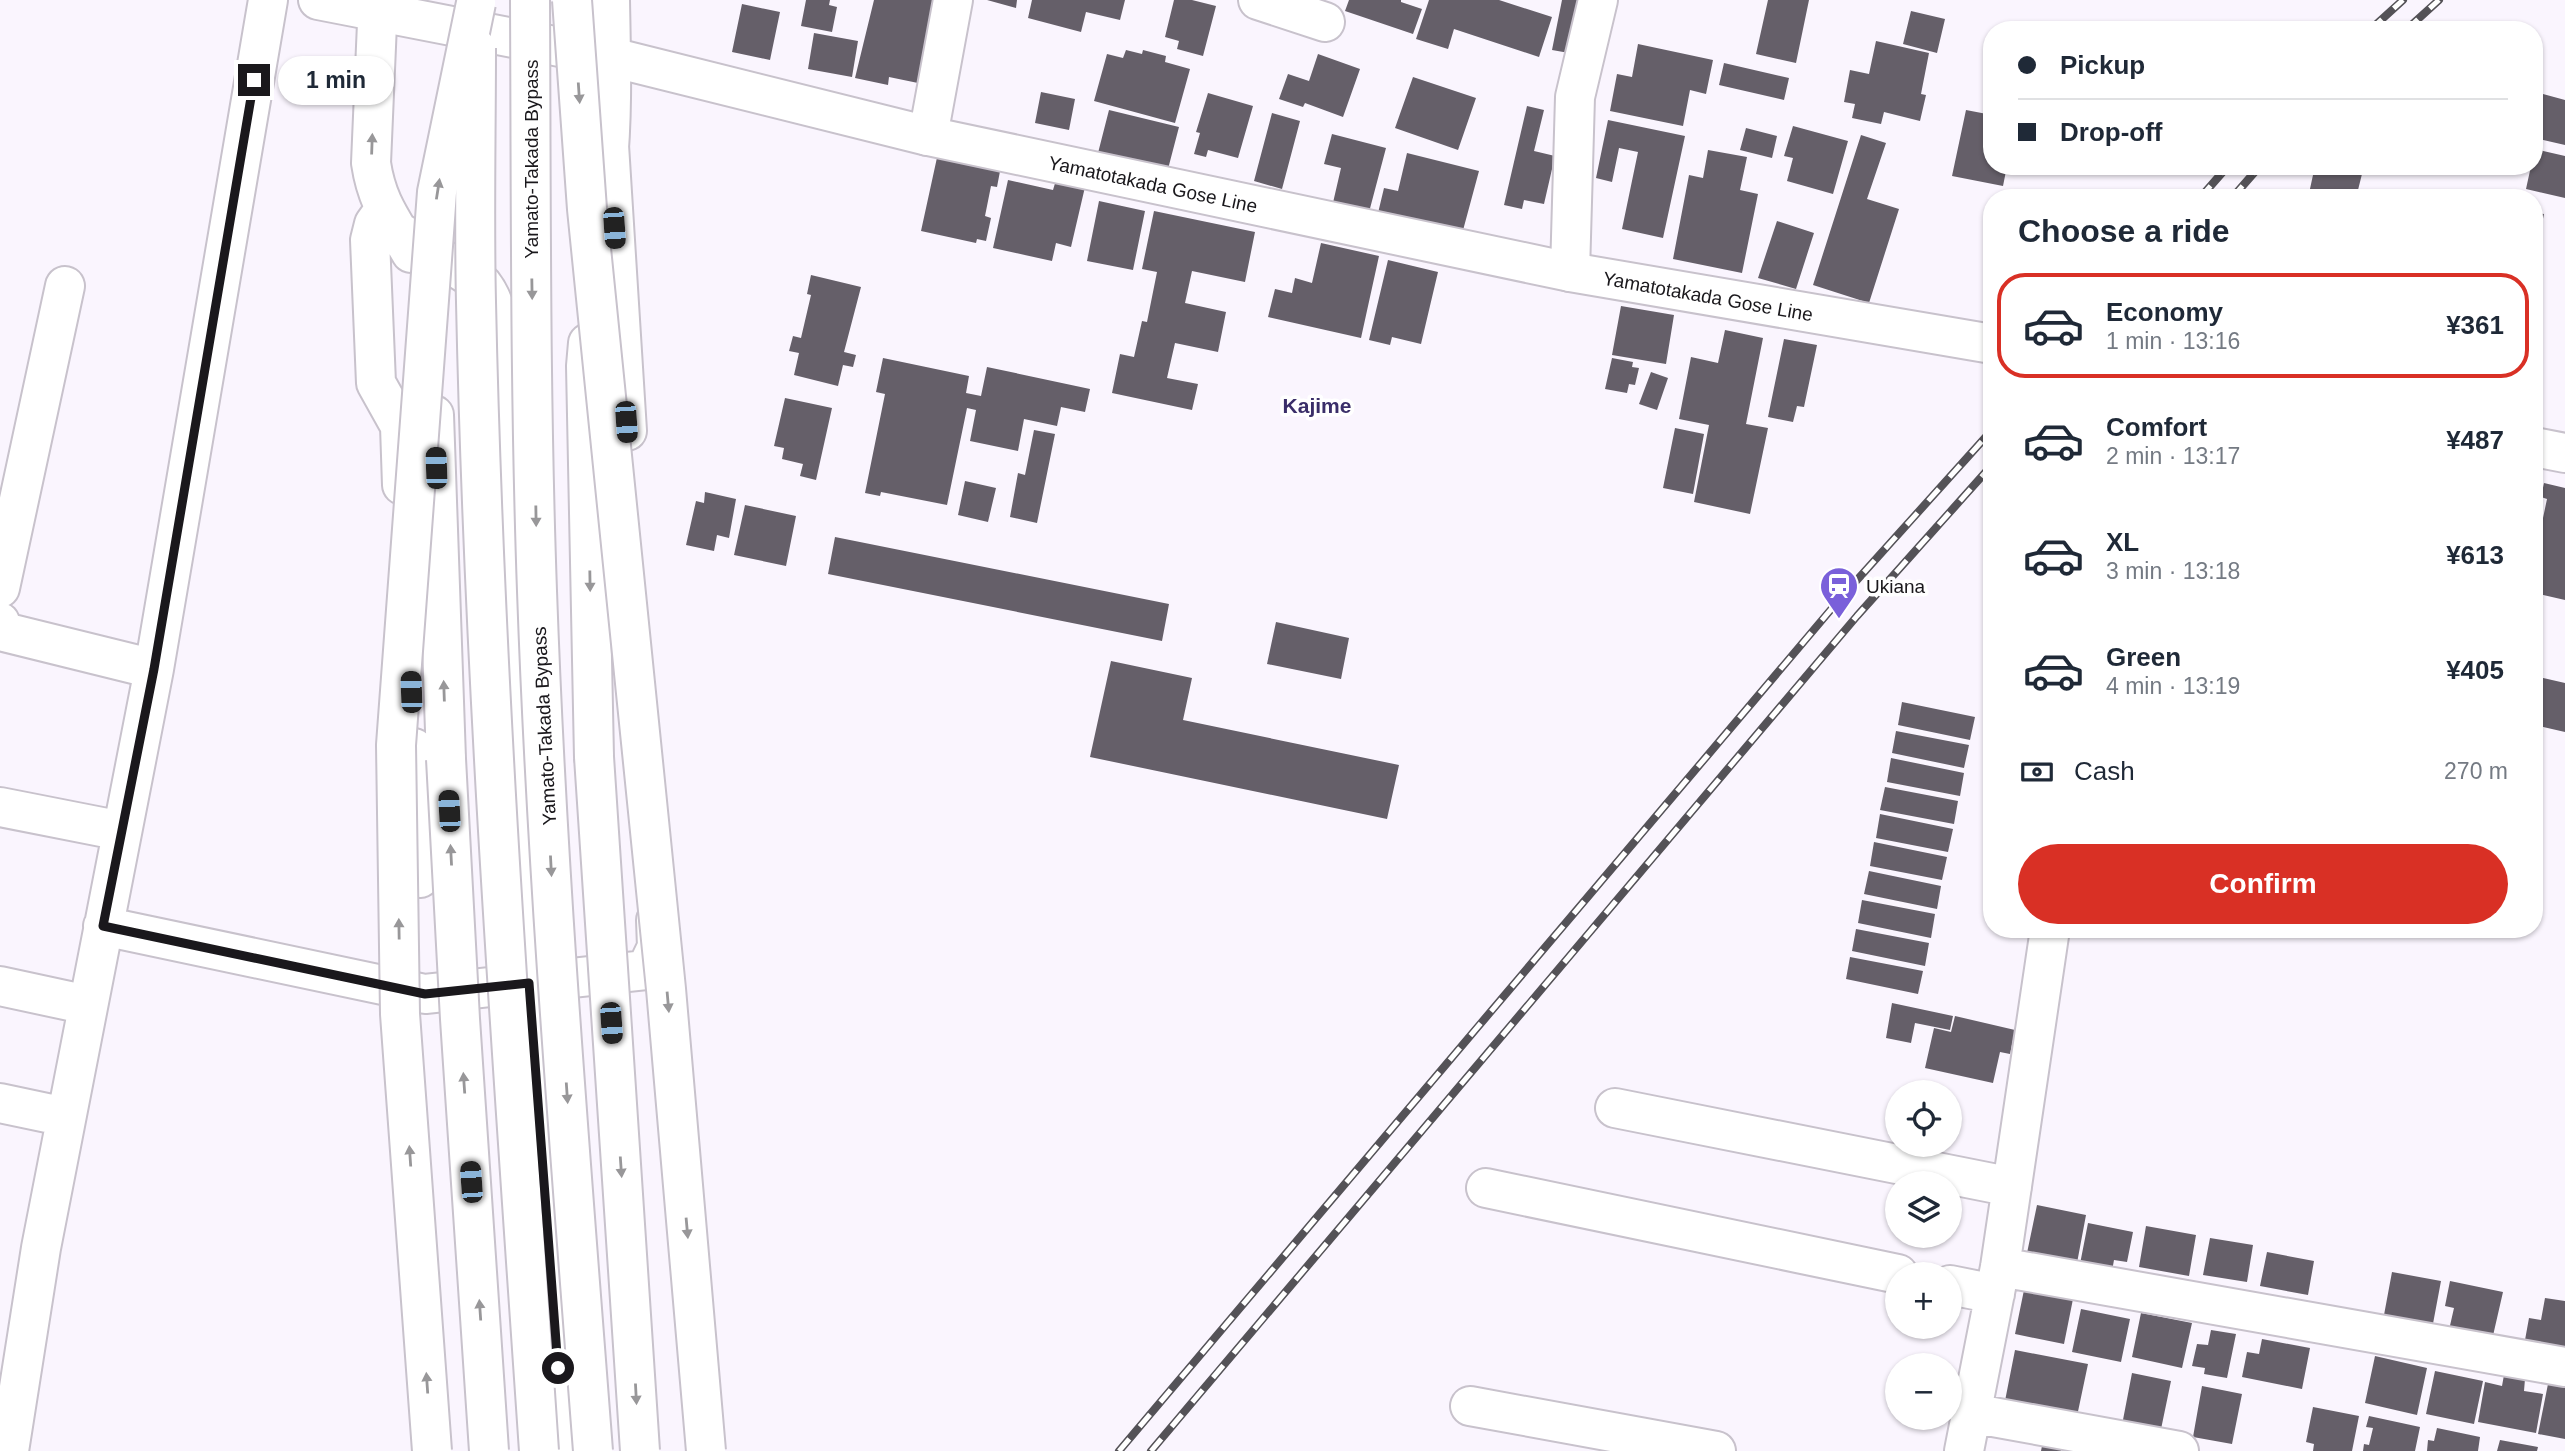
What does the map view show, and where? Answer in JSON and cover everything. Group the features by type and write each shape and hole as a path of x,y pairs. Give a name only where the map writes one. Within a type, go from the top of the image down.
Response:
{"main road":[{"path":"9,1451 41,1248 154,669 268,0"},
{"name":"Yamatotakada Gose Line","path":"318,0 378,6 611,57 928,136 1570,272 1983,342"},
{"name":"Yamato-Takada Bypass","path":"530,0 537,591 553,911 593,1451"},
{"path":"572,0 587,209 666,989 706,1451"},
{"path":"103,926 425,994 646,970 657,947 610,145 610,0"},
{"path":"928,136 953,0"},
{"path":"1258,0 1325,22"},
{"path":"1570,272 1575,97 1598,0"},
{"path":"432,1451 400,1014 396,745 437,192 476,1"},
{"path":"476,1 476,300 486,588 502,928 539,1451"},
{"path":"378,6 371,163 374,187 417,266 429,306 446,759 460,1019 489,1451"},
{"path":"610,145 586,366 594,757 639,1451"},
{"path":"419,878 400,426 376,383 370,240 374,224 391,220 482,284 492,297 501,342 517,785 564,1451"},
{"path":"0,588 65,286"},
{"path":"2543,449 2565,453"},
{"path":"0,622 4,632 154,669"},
{"path":"0,807 122,831"},
{"path":"1964,1451 1998,1281 2049,938"},
{"path":"0,986 88,1005"},
{"path":"0,1103 66,1117"},
{"path":"1615,1108 2012,1187"},
{"path":"1486,1188 1885,1271"},
{"path":"1962,1284 1998,1281 2565,1367"},
{"path":"1470,1406 1716,1451"},
{"path":"1971,1413 2179,1451"}],"building":[{"path":"806,0 830,0 829,5 837,7 832,32 801,26"},
{"path":"874,0 935,0 918,83 889,77 888,85 855,78"},
{"path":"987,0 1017,0 1016,8"},
{"path":"1032,0 1125,0 1120,20 1086,12 1081,32 1028,18"},
{"path":"1174,0 1192,0 1216,6 1203,56 1177,49 1179,41 1165,37"},
{"path":"1349,0 1401,0 1422,9 1413,34 1345,11"},
{"path":"1429,0 1499,0 1552,17 1539,57 1454,29 1448,49 1416,39"},
{"path":"1562,0 1580,0 1569,53 1552,50"},
{"path":"1768,0 1809,0 1796,63 1756,54"},
{"path":"742,4 780,12 770,60 732,52"},
{"path":"1911,11 1945,19 1937,53 1903,44"},
{"path":"814,33 858,41 852,77 808,69"},
{"path":"1876,41 1929,53 1921,94 1926,95 1920,121 1884,112 1881,124 1852,118 1855,104 1844,102 1850,70 1869,74"},
{"path":"1638,44 1713,60 1706,94 1690,90 1683,126 1610,111 1617,74 1632,77"},
{"path":"1126,50 1142,54 1143,50 1166,56 1165,62 1190,69 1175,123 1094,101 1107,54 1123,58"},
{"path":"1318,54 1360,69 1343,117 1305,103 1303,107 1279,99 1288,74 1309,81"},
{"path":"1724,63 1789,78 1784,100 1719,85"},
{"path":"1413,77 1476,98 1458,150 1395,128"},
{"path":"1041,92 1075,99 1069,130 1035,123"},
{"path":"1208,93 1253,106 1238,158 1208,150 1206,157 1194,154 1200,133 1196,132"},
{"path":"2543,94 2565,100 2565,145 2543,140"},
{"path":"1527,106 1544,110 1534,151 1555,156 1544,204 1524,200 1522,209 1504,205"},
{"path":"1109,110 1179,127 1168,169 1098,153"},
{"path":"1966,110 1983,113 1983,175 2005,175 2003,186 1952,176"},
{"path":"1272,113 1300,121 1282,189 1254,181"},
{"path":"1608,120 1685,136 1663,238 1622,229 1638,152 1619,148 1612,182 1596,178"},
{"path":"1793,126 1848,141 1833,194 1787,181 1793,158 1784,156"},
{"path":"1746,128 1777,136 1772,158 1740,150"},
{"path":"1332,134 1386,148 1368,216 1332,207 1341,168 1324,164"},
{"path":"1861,135 1886,143 1867,199 1899,209 1869,303 1813,285"},
{"path":"1708,150 1747,157 1740,190 1758,194 1742,273 1673,259 1689,175 1703,178"},
{"path":"2543,151 2565,156 2565,198 2543,193 2543,189 2526,189 2529,175 2543,175"},
{"path":"938,153 1001,166 997,187 991,186 985,216 991,218 986,241 977,239 976,243 921,231"},
{"path":"1407,153 1479,171 1462,234 1378,213 1384,188 1398,191"},
{"path":"2313,175 2362,175 2358,189 2310,189"},
{"path":"1008,180 1053,190 1056,180 1085,187 1071,247 1056,243 1052,261 993,248"},
{"path":"1099,201 1145,211 1133,270 1087,261"},
{"path":"1154,211 1255,232 1245,282 1192,271 1185,303 1226,312 1218,352 1175,343 1167,378 1198,384 1192,410 1112,393 1120,354 1134,357 1142,321 1147,322 1157,272 1142,269"},
{"path":"1777,221 1814,233 1796,289 1758,278"},
{"path":"1321,243 1379,256 1361,338 1268,317 1275,289 1292,293 1295,278 1312,283"},
{"path":"1388,260 1438,272 1421,344 1392,337 1390,345 1369,340"},
{"path":"811,275 861,287 844,352 856,355 853,367 843,365 838,386 794,375 799,353 789,351 793,336 801,338 811,295 807,294"},
{"path":"1621,306 1674,315 1666,364 1612,355"},
{"path":"1725,330 1763,338 1746,424 1768,428 1750,514 1694,502 1709,425 1679,419 1691,357 1718,363"},
{"path":"1784,339 1817,345 1804,407 1797,406 1793,422 1768,417"},
{"path":"883,358 969,376 966,393 981,396 987,367 1090,389 1085,412 1061,407 1057,426 1024,419 1018,451 970,441 976,410 967,408 947,505 881,492 880,496 865,493 885,394 876,392"},
{"path":"1612,358 1633,362 1632,367 1639,368 1635,385 1629,384 1627,393 1605,389"},
{"path":"1651,372 1668,378 1657,410 1639,404"},
{"path":"785,398 832,408 816,480 800,476 803,464 782,459 784,448 774,446"},
{"path":"1675,428 1704,434 1693,494 1663,488"},
{"path":"1034,430 1055,434 1037,523 1010,517 1018,473 1025,475"},
{"path":"965,481 996,488 988,522 958,515"},
{"path":"2544,483 2565,488 2565,600 2543,595 2543,518 2547,499 2543,498"},
{"path":"705,492 736,499 729,538 717,535 714,551 686,545 696,501 704,503"},
{"path":"745,505 796,516 786,566 734,555"},
{"path":"835,537 1169,604 1162,641 828,574"},
{"path":"1276,622 1349,638 1341,679 1267,664"},
{"path":"1111,661 1192,678 1183,720 1399,765 1387,819 1090,757"},
{"path":"2543,678 2565,683 2565,732 2543,727"},
{"path":"1902,702 1975,717 1970,740 1898,725"},
{"path":"1896,731 1969,745 1964,768 1892,753"},
{"path":"1891,758 1964,773 1960,796 1887,782"},
{"path":"1885,787 1958,801 1954,824 1880,810"},
{"path":"1880,814 1953,829 1948,852 1876,838"},
{"path":"1874,842 1947,857 1942,880 1870,866"},
{"path":"1869,871 1941,886 1937,909 1864,894"},
{"path":"1862,900 1935,914 1931,938 1858,923"},
{"path":"1856,929 1929,943 1925,966 1852,951"},
{"path":"1850,957 1923,971 1918,994 1846,979"},
{"path":"1892,1003 1953,1016 1950,1030 1915,1023 1911,1043 1886,1038"},
{"path":"1955,1016 2015,1030 2010,1054 2000,1052 1993,1083 1925,1068 1934,1028 1951,1032"},
{"path":"2037,1205 2086,1215 2077,1263 2027,1253"},
{"path":"2088,1223 2133,1232 2127,1262 2114,1260 2112,1271 2080,1264"},
{"path":"2146,1226 2196,1235 2189,1276 2139,1267"},
{"path":"2210,1238 2253,1245 2247,1282 2203,1275"},
{"path":"2267,1252 2314,1261 2308,1295 2260,1286"},
{"path":"2392,1272 2441,1281 2432,1329 2408,1325 2409,1320 2384,1315"},
{"path":"2450,1281 2503,1292 2492,1340 2449,1330 2454,1308 2445,1306"},
{"path":"2024,1290 2073,1299 2064,1344 2015,1334"},
{"path":"2545,1298 2565,1301 2565,1347 2525,1340 2529,1318 2541,1320"},
{"path":"2081,1309 2130,1319 2121,1362 2072,1352"},
{"path":"2141,1313 2192,1323 2182,1368 2132,1357"},
{"path":"2211,1330 2236,1334 2227,1378 2204,1374 2205,1368 2192,1366 2197,1344 2208,1345"},
{"path":"2262,1339 2310,1348 2302,1389 2242,1377 2247,1352 2259,1354"},
{"path":"2015,1350 2088,1364 2076,1421 2004,1406"},
{"path":"2375,1356 2427,1368 2417,1415 2365,1403"},
{"path":"2435,1371 2483,1381 2474,1424 2426,1414"},
{"path":"2132,1373 2171,1381 2160,1434 2122,1425"},
{"path":"2504,1375 2525,1379 2524,1391 2543,1394 2536,1433 2478,1422 2485,1382 2502,1386"},
{"path":"2548,1384 2565,1387 2565,1439 2538,1434"},
{"path":"2202,1386 2242,1394 2232,1444 2193,1437"},
{"path":"2313,1407 2359,1416 2352,1451 2313,1451 2314,1444 2306,1442"},
{"path":"2369,1416 2420,1427 2415,1451 2363,1451 2364,1444 2369,1445 2373,1428 2366,1427"},
{"path":"2437,1428 2480,1437 2478,1451 2427,1451 2428,1440 2434,1441"},
{"path":"2500,1440 2538,1447 2537,1451 2497,1451"},
{"path":"2042,1446 2061,1450 2061,1451 2041,1451"}],"railway":[{"path":"2380,21 2403,0"},
{"path":"2416,21 2439,0"},
{"path":"2208,189 2220,175"},
{"path":"2240,189 2252,175"},
{"path":"1119,1451 1839,600 1983,440"},
{"path":"1151,1451 1857,616 1983,475"}],"place":[{"name":"Ukiana","path":"1839,620"}],"district":[{"name":"Kajime","path":"1317,406"}],"route":[{"path":"254,80 154,669 103,926 425,994 529,983 558,1368"}]}
